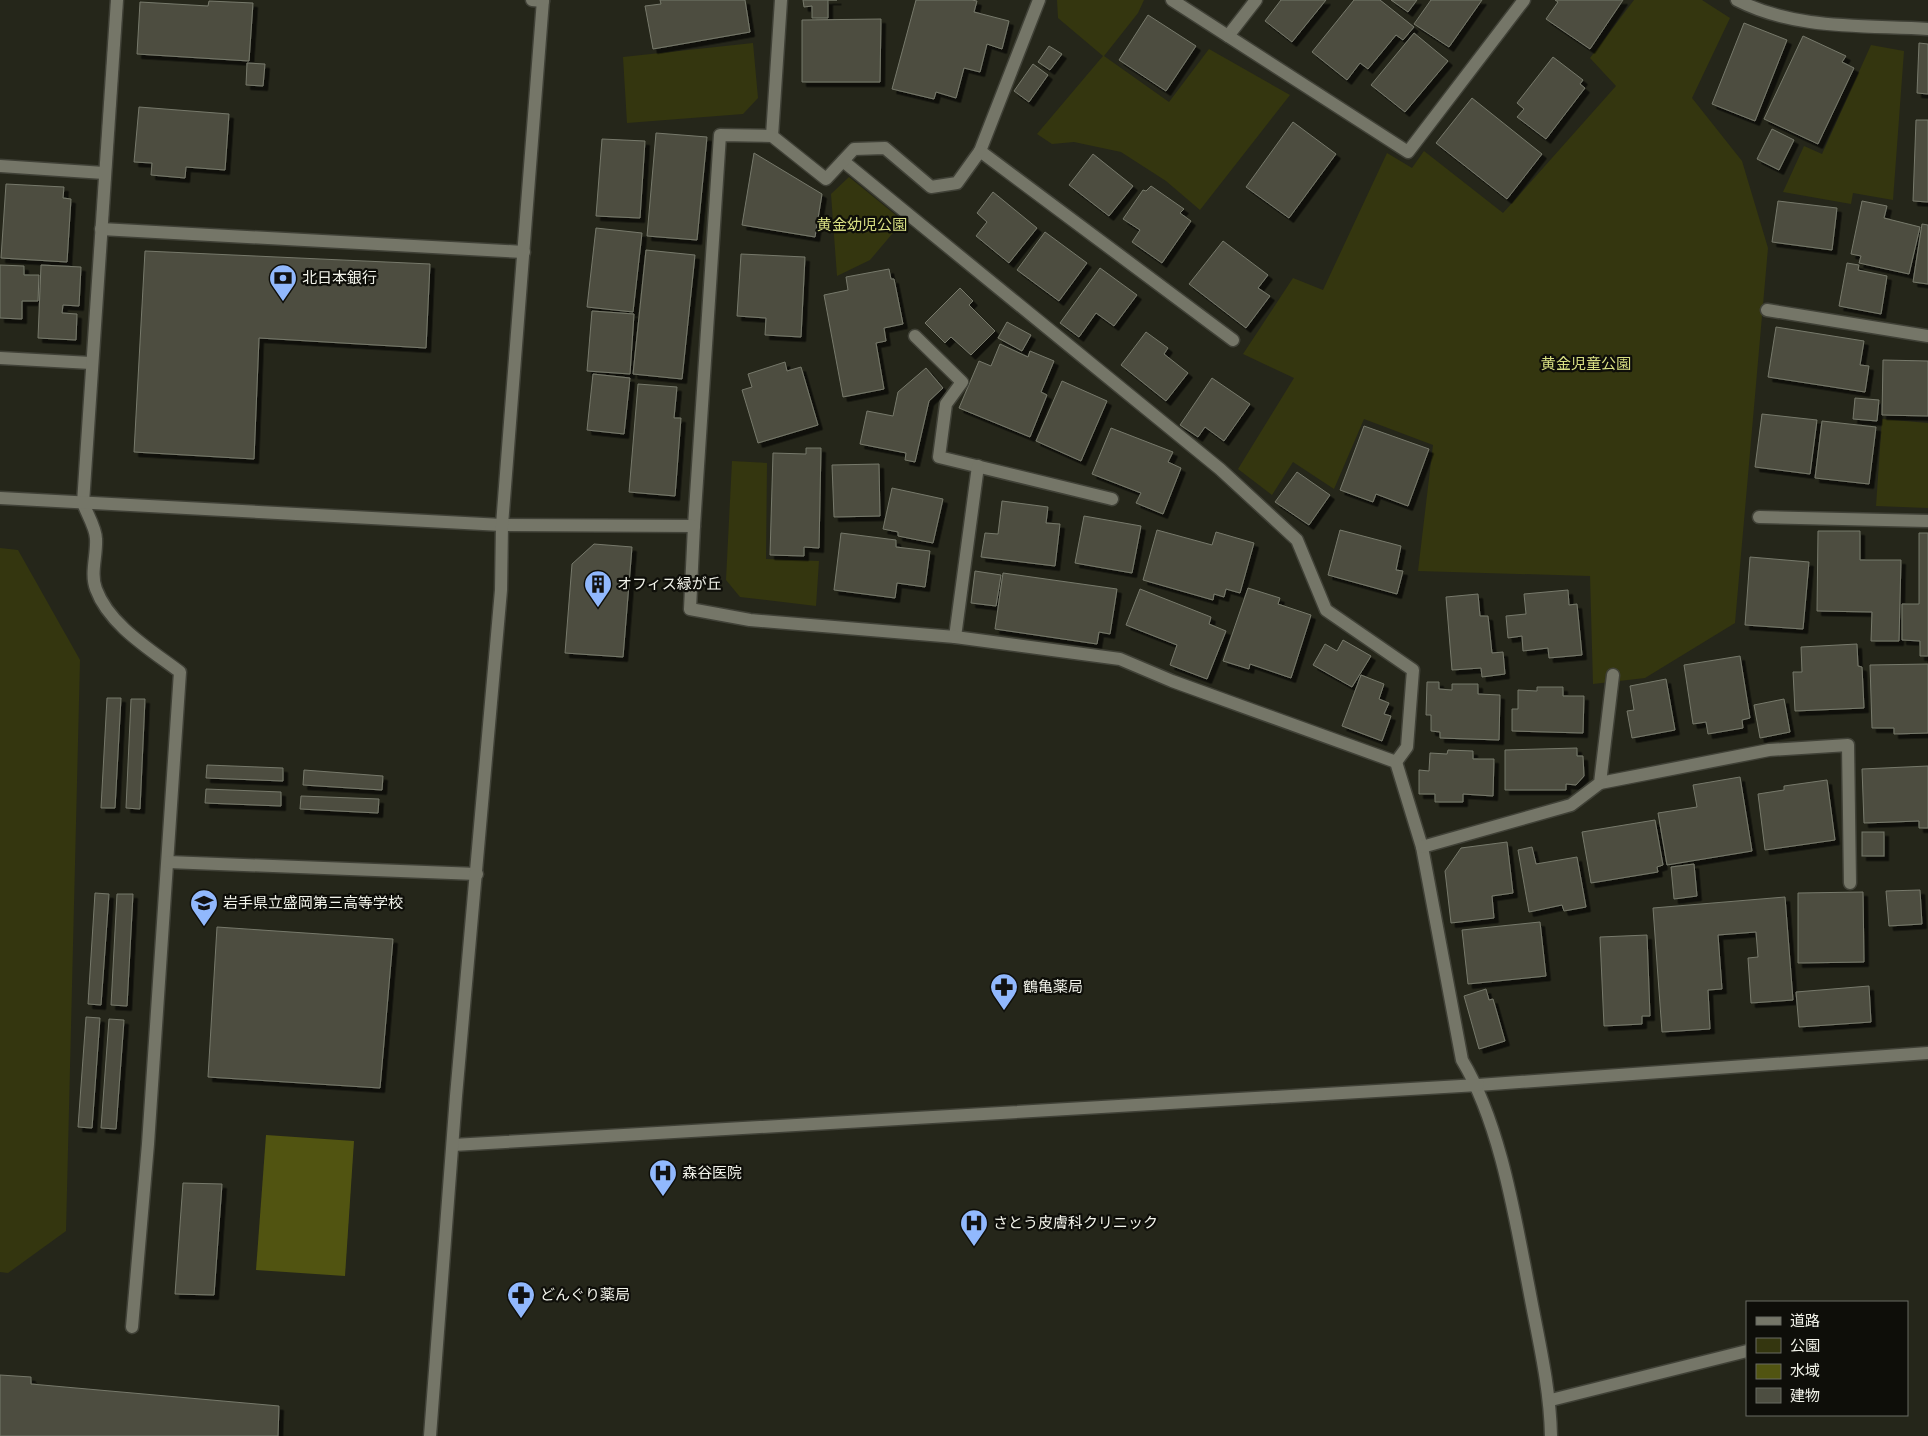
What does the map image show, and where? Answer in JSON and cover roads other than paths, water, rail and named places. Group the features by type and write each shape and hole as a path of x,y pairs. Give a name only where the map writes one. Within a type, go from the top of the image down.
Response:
{"street":[{"path":"117,0 83,504 96,538 93,564 96,588 110,613 134,636 180,672 168,862 132,1328"},
{"path":"430,1436 501,590 502,525 524,252 539,0"},
{"path":"772,136 781,0"},
{"path":"1039,0 980,151 958,183 931,187 884,148 854,149 826,179 772,136 720,135 690,609 750,620 955,637 1120,659 1172,681 1396,762"},
{"path":"1172,0 1408,152 1524,0"},
{"path":"1228,36 1256,0"},
{"path":"1738,0 1772,15 1794,21 1928,29"},
{"path":"980,151 1233,340"},
{"path":"843,160 1152,412 1220,469 1297,540 1326,610 1413,670 1407,747 1396,762"},
{"path":"0,166 104,173"},
{"path":"101,229 524,252"},
{"path":"1767,310 1928,336"},
{"path":"915,336 962,382 946,404 939,457 1112,499"},
{"path":"0,358 91,364"},
{"path":"955,637 978,466"},
{"path":"0,498 83,504 434,520 502,525 694,526"},
{"path":"1759,517 1928,521"},
{"path":"1600,782 1613,675"},
{"path":"1422,847 1571,805 1600,782 1768,750 1848,746 1850,883"},
{"path":"1396,762 1422,847 1462,1060 1478,1085 1512,1203 1550,1400 1551,1436"},
{"path":"168,862 477,874"},
{"path":"453,1145 1478,1085 1928,1054"},
{"path":"1550,1400 1746,1351"}],"water":[{"path":"266,1135 354,1141 345,1276 256,1270"}],"place":[{"name":"北日本銀行","path":"283,302"},
{"name":"オフィス緑が丘","path":"598,608"},
{"name":"岩手県立盛岡第三高等学校","path":"204,927"},
{"name":"鶴亀薬局","path":"1004,1011"},
{"name":"森谷医院","path":"663,1197"},
{"name":"さとう皮膚科クリニック","path":"974,1247"},
{"name":"どんぐり薬局","path":"521,1319"}],"park label":[{"name":"黄金幼児公園","path":"862,225"},
{"name":"黄金児童公園","path":"1586,364"}]}
